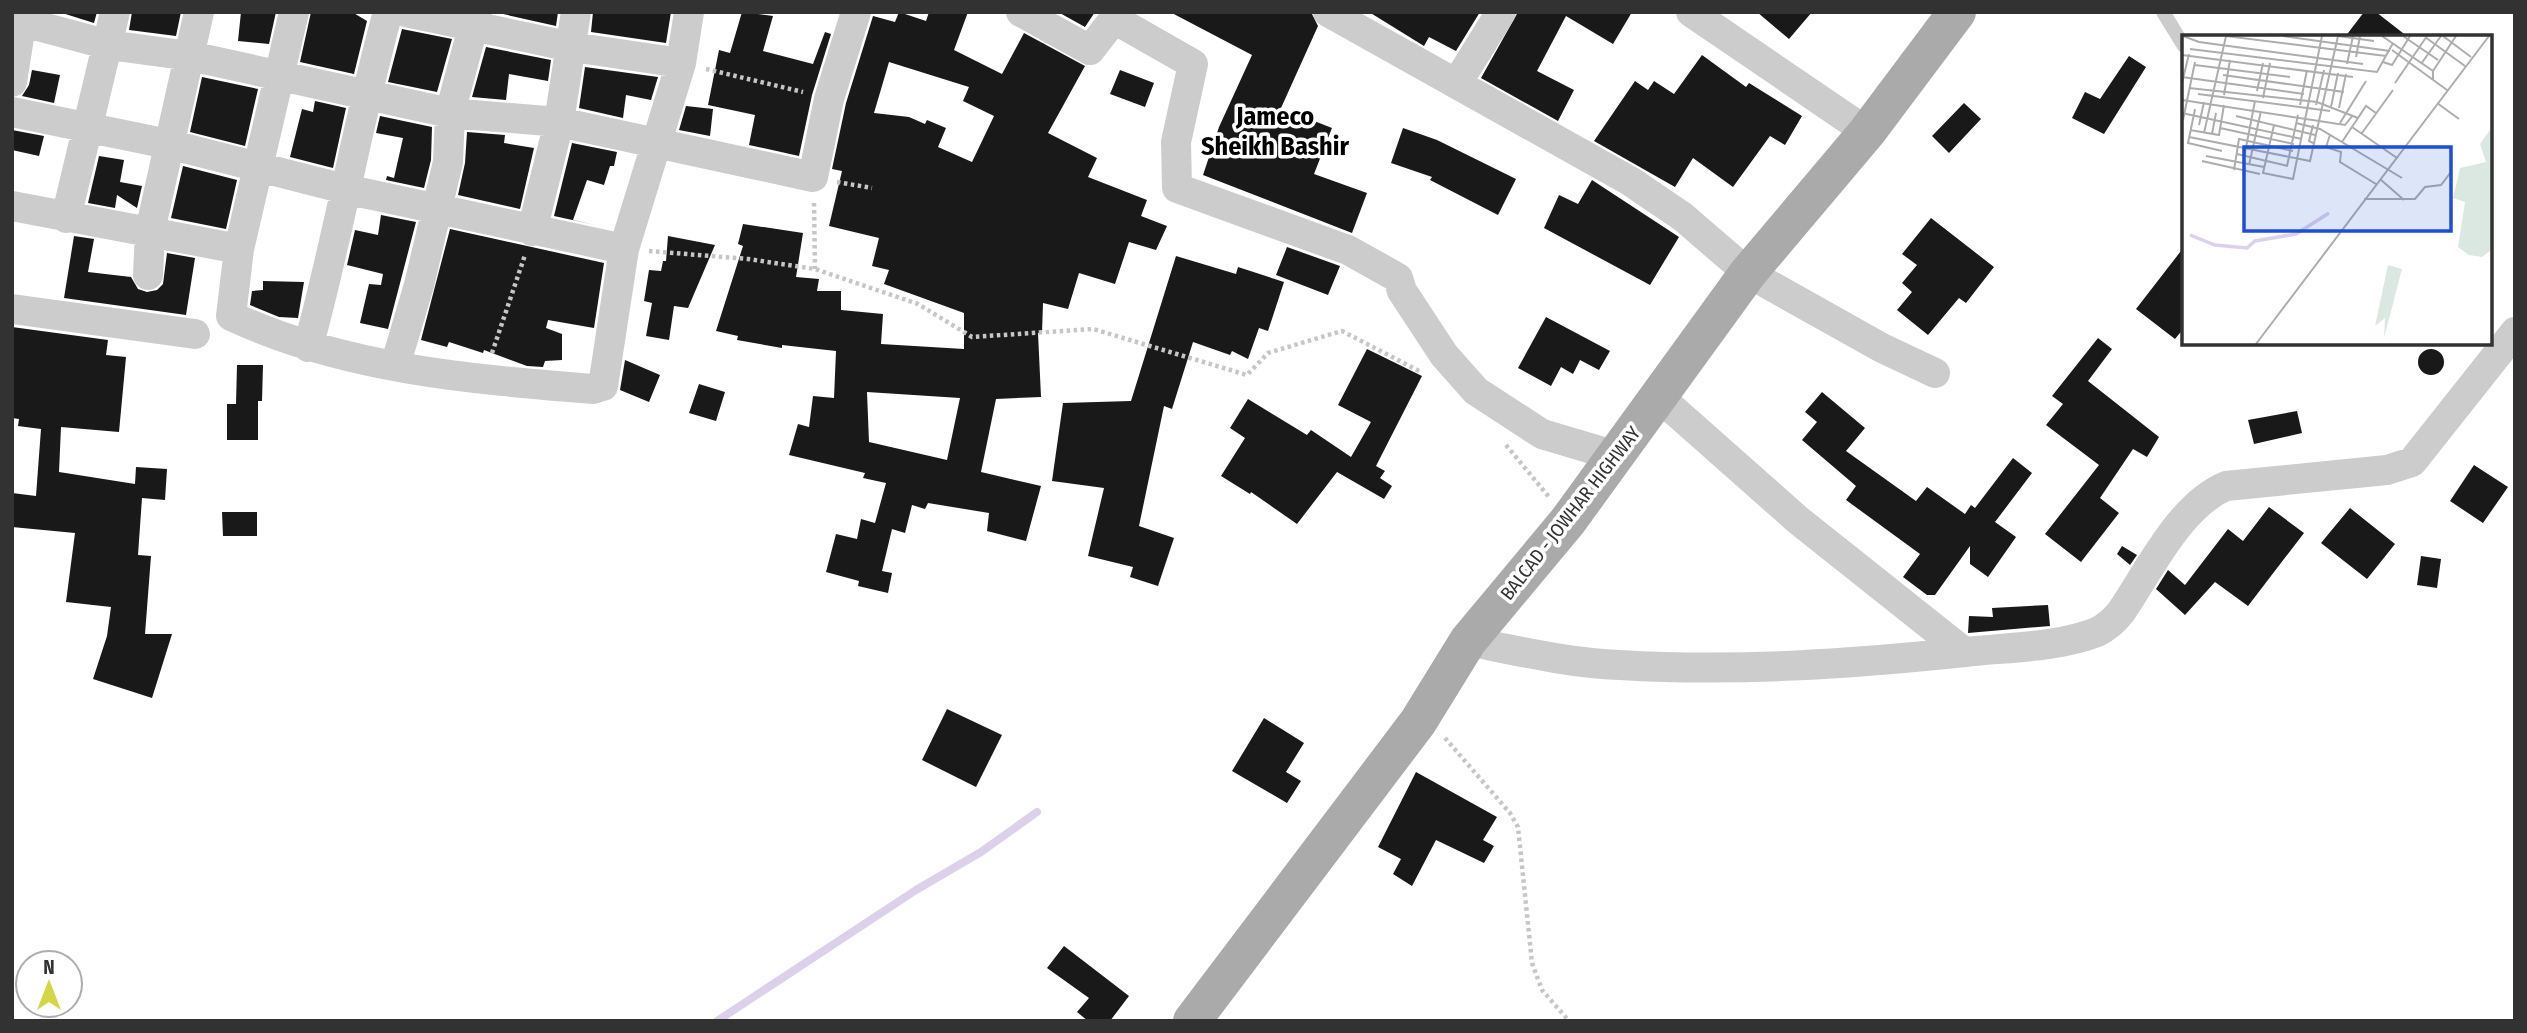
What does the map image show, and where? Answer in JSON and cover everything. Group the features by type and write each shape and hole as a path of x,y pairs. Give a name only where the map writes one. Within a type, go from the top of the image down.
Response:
{"main road":[{"name":"BALCAD - JOWHAR HIGHWAY","path":"1192,1021 1423,713 1468,641 1568,521 1748,273 1867,132 1957,12"}],"street":[{"path":"66,218 109,44 114,12"},
{"path":"148,275 150,231 199,12"},
{"path":"294,12 239,249 231,316 308,347 395,366 482,380 593,389 603,386 624,249 681,63 689,12"},
{"path":"308,347 330,270 365,95 388,12"},
{"path":"406,12 475,20 572,47 681,63"},
{"path":"532,231 559,122 576,12"},
{"path":"12,82 19,17 109,44 190,56 450,113 559,122 813,177 829,99 856,12"},
{"path":"1021,12 1090,50 1114,19 1193,64 1176,142 1177,188 1348,250 1398,278 1402,291 1444,355 1476,391 1542,434 1616,456"},
{"path":"1328,12 1630,181 1683,217 1748,273 1882,348 1935,373"},
{"path":"1457,83 1501,12"},
{"path":"1691,12 1867,132"},
{"path":"395,366 419,285 448,162 450,113 475,20"},
{"path":"12,112 168,144 345,189 437,206 532,231 624,249"},
{"path":"12,206 239,249"},
{"path":"12,309 195,334"},
{"path":"1468,641 1564,660 1632,666 1760,668 1874,662 2042,644 2095,632 2110,625 2183,520 2211,492 2226,486 2387,470 2412,462 2515,332"},
{"path":"1659,397 1798,520 1964,652"}],"lane":[{"path":"2163,12 2182,43"}],"path":[{"path":"681,63 829,99"},
{"path":"814,269 813,177 872,188"},
{"path":"482,380 532,231"},
{"path":"624,249 748,259 814,269 918,304 972,337 1093,329 1247,375 1268,353 1342,331 1427,375"},
{"path":"1423,713 1510,813 1518,827 1532,963 1542,990 1569,1021"}],"building":[{"path":"59,12 97,12 94,23"},
{"path":"132,12 181,12 176,36 129,30"},
{"path":"241,12 276,12 269,44 238,41"},
{"path":"311,12 352,12 367,21 354,74 300,62"},
{"path":"494,12 558,12 556,26"},
{"path":"593,12 671,12 666,43 591,32"},
{"path":"742,12 773,16 763,51 813,64 825,32 831,34 812,95 799,156 749,145 755,115 708,105 719,50 730,53"},
{"path":"899,12 926,21 929,12 968,12 954,50 1002,74 1024,33 1085,66 1048,133 1097,158 1088,177 1147,200 1141,216 1167,226 1156,250 1129,242 1115,284 1079,273 1068,309 1043,303 1042,333 1038,333 1041,397 996,399 981,472 1041,486 1026,541 987,531 989,513 928,503 925,509 912,505 905,533 892,529 882,571 892,573 888,593 858,586 859,581 826,572 836,534 857,539 861,519 875,523 886,483 863,478 865,473 789,455 798,424 809,427 813,396 834,398 836,351 782,345 782,348 737,340 738,336 716,331 743,246 738,244 743,224 803,233 796,277 819,279 817,291 841,291 841,310 883,314 881,344 964,349 964,313 884,284 889,270 872,266 879,238 829,226 842,171 832,169 846,103 873,16 895,22","holes":["889,62 969,87 963,101 994,116 972,162 938,147 946,128 927,120 925,124 909,117 874,113","867,392 960,398 947,460 869,442"]},
{"path":"1058,12 1095,12 1085,27"},
{"path":"1170,12 1311,12 1318,26 1281,108 1332,128 1314,174 1367,193 1352,233 1203,175 1219,127 1252,55"},
{"path":"1369,12 1480,12 1456,51 1429,37 1424,46"},
{"path":"1518,12 1632,12 1613,44 1566,16 1537,71 1574,90 1558,121 1481,78"},
{"path":"1757,12 1812,12 1789,39"},
{"path":"2364,12 2376,12 2405,35 2347,35"},
{"path":"402,29 452,39 437,92 388,82"},
{"path":"486,47 551,60 548,81 509,74 506,100 472,97"},
{"path":"1702,55 1746,87 1749,83 1802,116 1785,145 1770,136 1733,187 1693,158 1675,187 1594,141 1635,81 1648,90 1654,81 1674,94"},
{"path":"2129,56 2146,67 2104,134 2072,118 2085,92 2100,99"},
{"path":"585,67 658,77 651,100 626,95 623,118 579,108"},
{"path":"32,70 60,75 54,103 22,96 29,85"},
{"path":"1120,70 1154,83 1145,107 1110,94"},
{"path":"202,77 258,89 245,146 190,132"},
{"path":"315,101 346,108 333,168 290,157 302,109 313,112"},
{"path":"1964,103 1981,119 1949,153 1932,136"},
{"path":"686,106 713,109 710,136 679,130"},
{"path":"380,116 432,127 431,160 424,188 386,180 387,176 394,178 403,138 376,133"},
{"path":"1403,128 1437,140 1516,179 1498,215 1430,180 1432,177 1391,163"},
{"path":"12,130 44,136 39,156 12,150"},
{"path":"467,132 505,135 504,143 534,148 520,209 458,195 465,163"},
{"path":"572,143 617,152 614,166 610,166 604,185 587,180 573,220 595,225 554,216"},
{"path":"99,156 124,160 120,182 142,186 137,208 117,195 115,208 88,203"},
{"path":"183,166 237,180 226,229 171,218"},
{"path":"1592,180 1679,237 1650,285 1544,228 1559,195 1578,204"},
{"path":"381,215 416,222 388,329 360,323 369,284 381,285 383,274 347,265 355,230 378,235"},
{"path":"1931,218 1994,267 1966,303 1959,298 1928,335 1897,310 1912,292 1902,283 1917,265 1902,254"},
{"path":"450,229 604,263 594,328 548,320 546,328 562,334 562,360 545,361 543,367 527,366 484,350 483,353 449,342 447,347 421,340"},
{"path":"74,236 94,239 88,272 131,277 138,289 147,292 157,290 163,284 167,253 195,258 186,315 64,298"},
{"path":"668,236 715,245 688,308 674,306 669,340 646,336 652,303 644,301 649,270 661,271 663,261 666,261"},
{"path":"1287,247 1340,266 1328,295 1276,275"},
{"path":"2182,250 2182,330 2175,339 2136,309"},
{"path":"1176,256 1236,274 1238,267 1284,282 1268,331 1259,328 1248,359 1232,351 1230,355 1193,342 1172,409 1164,406 1139,526 1174,538 1158,586 1130,577 1133,567 1088,556 1104,488 1052,481 1063,403 1131,401"},
{"path":"263,281 304,282 298,318 279,317 250,305 252,291 263,290"},
{"path":"1546,317 1610,351 1599,370 1580,360 1573,374 1561,367 1551,386 1518,368"},
{"path":"12,327 108,340 106,355 126,357 119,432 61,427 59,472 135,484 136,467 167,469 165,500 142,498 138,555 151,556 145,634 172,634 152,698 93,679 107,636 111,607 66,602 75,533 12,527 12,493 36,496 41,429 18,426 19,419 12,418"},
{"path":"2098,338 2112,349 2088,381 2159,437 2147,457 2133,449 2100,498 2119,513 2081,562 2045,534 2099,465 2046,425 2063,404 2052,396"},
{"path":"1367,349 1422,376 1376,466 1385,471 1380,478 1392,486 1384,499 1337,472 1297,524 1251,492 1250,494 1221,476 1245,438 1230,428 1248,399 1307,435 1311,430 1351,457 1371,422 1338,405"},
{"path":"2431,349 2440,353 2444,362 2440,371 2431,375 2422,371 2418,362 2422,353"},
{"path":"625,360 660,375 649,402 620,390"},
{"path":"237,365 263,365 262,401 258,401 258,440 227,440 227,404 236,404"},
{"path":"699,384 725,392 716,421 689,413"},
{"path":"1822,392 1865,428 1846,451 1916,501 1927,487 1965,514 1971,505 1975,508 2013,458 2032,473 1995,522 2016,537 1988,577 1970,564 1970,546 1935,595 1927,595 1903,577 1920,554 1846,500 1856,486 1802,440 1817,422 1805,412"},
{"path":"2297,411 2302,433 2254,444 2248,420"},
{"path":"2474,465 2508,487 2483,523 2450,501"},
{"path":"2269,507 2304,533 2248,606 2215,582 2185,615 2156,589 2168,570 2185,585 2228,529 2243,541"},
{"path":"2350,508 2395,544 2367,579 2321,543"},
{"path":"222,512 257,512 257,536 223,536"},
{"path":"2122,546 2137,555 2130,565 2117,554"},
{"path":"2421,556 2441,559 2437,588 2417,585"},
{"path":"2048,605 2050,626 1968,633 1969,616 1993,617 1992,608"},
{"path":"947,709 1002,735 976,787 922,760"},
{"path":"1264,718 1304,743 1286,772 1301,781 1287,803 1232,771"},
{"path":"1416,772 1497,817 1483,840 1494,846 1484,863 1436,840 1412,886 1393,874 1401,859 1378,847"},
{"path":"1064,946 1129,996 1110,1021 1088,1021 1077,1012 1089,998 1047,968"}],"waterway":[{"path":"717,1021 916,890 981,852 1037,812"}],"district":[{"name":"Jameco Sheikh Bashir","path":"1275,131"}]}
